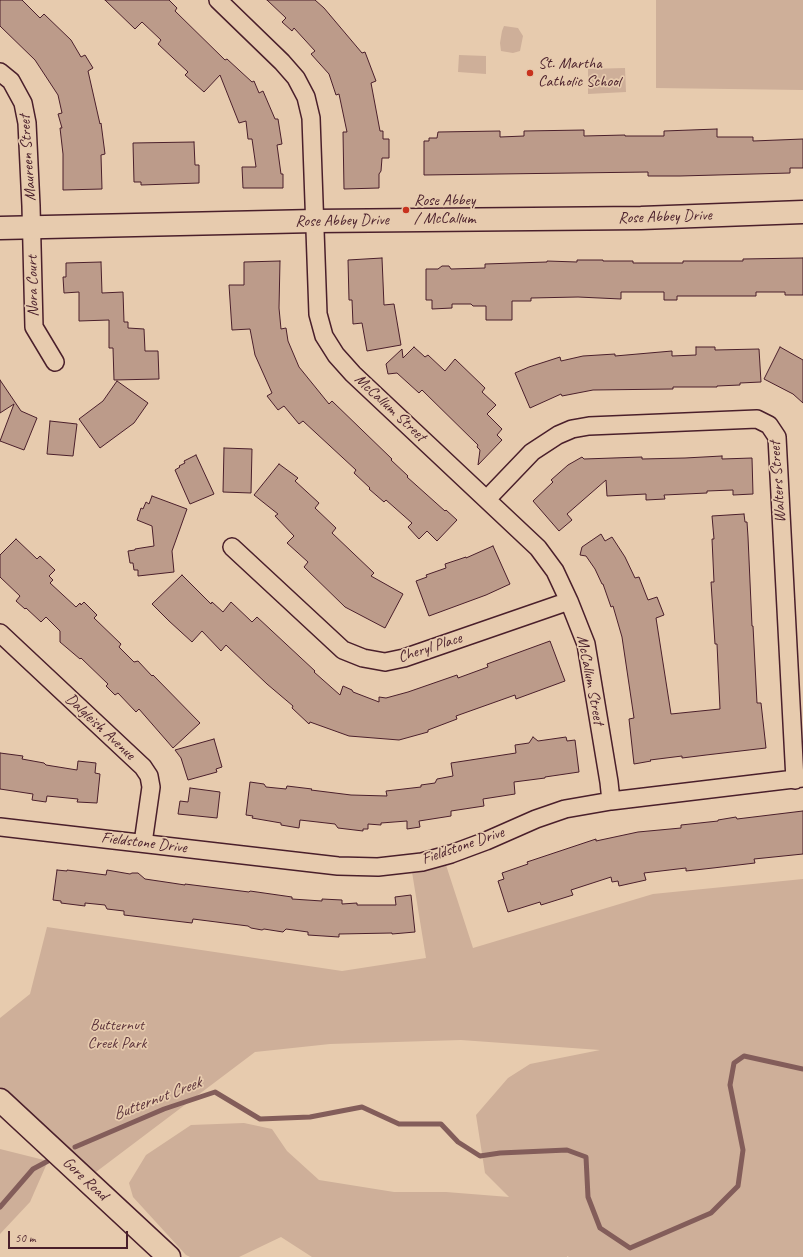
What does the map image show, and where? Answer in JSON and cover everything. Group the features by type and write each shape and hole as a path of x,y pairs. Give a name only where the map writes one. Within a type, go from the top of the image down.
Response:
{"street":[{"name":"McCallum Street","path":"218,0 282,62 296,78 306,97 311,118 318,314 324,336 336,355 353,374 538,548 555,571 586,644 611,801"},
{"name":"Maureen Street","path":"0,72 11,81 23,103 27,123 32,228"},
{"name":"Rose Abbey Drive","path":"0,228 641,218 803,212"},
{"name":"Nora Court","path":"32,228 34,327 56,362"},
{"name":"Walters Street","path":"487,499 532,452 558,435 572,429 589,426 757,419 769,425 777,437 799,779"},
{"name":"Cheryl Place","path":"232,547 343,650 363,658 385,662 404,658 569,601"},
{"name":"Dalgleish Avenue","path":"0,633 143,766 150,776 151,787 143,843"},
{"name":"Fieldstone Drive","path":"0,826 338,866 378,867 422,862 451,854 486,841 536,819 565,809 611,801 799,779"},
{"name":"Gore Road","path":"0,1100 169,1257"}],"green space":[{"path":"656,0 803,0 803,90 656,88"},
{"path":"504,26 518,28 523,36 520,51 513,53 501,51 500,43"},
{"path":"459,55 486,56 486,74 458,72"},
{"path":"625,68 626,92 588,94 588,69"},
{"name":"Butternut Creek Park","path":"446,865 473,948 653,894 803,879 803,1257 312,1257 281,1237 239,1257 190,1257 186,1255 133,1197 129,1183 146,1155 191,1125 244,1123 272,1129 287,1151 319,1180 394,1192 446,1192 509,1197 485,1173 476,1115 508,1078 530,1064 600,1050 461,1040 330,1044 255,1052 92,1175 0,1087 0,1018 30,994 47,927 342,971 426,958 412,872"},
{"path":"0,1149 48,1161 30,1202 0,1234"}],"building":[{"path":"0,0 22,0 40,18 44,14 71,40 81,57 85,55 93,68 88,71 100,124 101,123 105,154 101,155 102,189 63,190 63,154 60,128 62,128 58,114 62,113 58,95 35,60 0,26"},
{"path":"105,0 169,0 177,8 175,11 225,60 227,59 252,82 254,81 259,93 263,91 275,119 278,119 282,144 277,145 281,174 283,174 283,188 243,188 242,167 256,167 252,139 248,139 246,121 239,123 220,75 204,92 185,75 188,72 158,44 161,40 142,22 135,29"},
{"path":"267,0 315,0 324,8 362,53 365,52 376,81 371,83 380,131 383,131 383,139 389,139 389,158 382,158 381,171 379,174 379,188 344,189 343,132 347,132 339,94 336,95 329,74 311,54 315,51 294,28 292,31 282,22 286,18"},
{"path":"717,129 717,137 753,137 753,141 803,139 803,168 790,168 790,173 680,176 648,176 648,172 424,175 424,141 429,141 429,138 437,138 438,132 500,131 500,137 524,136 524,131 584,130 584,136 664,136 664,131"},
{"path":"194,142 195,165 199,165 199,183 141,185 141,182 134,182 133,143"},
{"path":"382,258 384,305 394,304 401,345 367,351 362,323 353,324 352,300 349,300 348,260"},
{"path":"803,258 803,295 785,295 785,292 756,292 756,296 677,296 677,300 664,300 664,292 621,292 621,299 578,297 531,298 531,301 512,301 512,320 486,320 486,306 452,304 452,308 432,309 432,300 426,300 426,269 438,269 442,266 449,266 451,269 485,268 485,264 547,261 577,262 577,260 633,261 633,263 683,263 683,261 743,261 743,259"},
{"path":"280,261 279,308 281,329 286,328 288,341 299,367 329,404 332,401 392,459 391,460 408,476 407,477 457,520 437,541 427,531 419,539 408,527 412,523 386,500 384,502 369,489 370,488 354,473 356,470 303,421 299,424 284,406 278,410 267,396 272,393 255,355 250,329 232,330 229,285 244,285 244,262"},
{"path":"101,262 102,293 123,292 124,322 128,322 128,328 144,329 145,351 158,351 159,379 114,380 113,348 109,348 109,320 79,321 79,292 64,293 63,277 66,277 66,263"},
{"path":"414,347 425,357 428,355 445,371 455,359 485,388 482,392 496,405 487,414 502,429 497,435 502,440 478,465 480,450 477,447 478,445 422,390 419,393 397,373 388,374 386,364 402,349 403,358"},
{"path":"696,347 715,347 715,350 759,349 761,382 740,383 740,385 717,387 593,390 562,396 561,394 530,408 515,373 560,357 561,361 583,356 615,354 615,356 672,351 672,356 696,355"},
{"path":"780,347 803,360 803,403 793,394 764,379"},
{"path":"0,380 21,411 37,418 24,450 0,441 14,404 0,413"},
{"path":"117,381 148,403 134,423 100,448 79,419 103,401"},
{"path":"50,421 77,424 73,456 47,454"},
{"path":"224,448 252,449 251,493 223,492"},
{"path":"196,455 214,494 190,504 175,470 185,463 184,461"},
{"path":"722,456 722,459 752,458 753,494 733,495 733,490 707,491 707,493 664,495 665,499 646,500 646,494 607,496 606,480 567,514 572,520 559,531 533,501 553,482 551,480 568,465 582,457 584,459 642,457 642,459"},
{"path":"279,464 298,478 295,481 319,503 315,508 336,528 332,533 374,573 371,576 403,594 385,628 345,607 304,567 308,562 287,543 294,536 275,516 278,514 254,495"},
{"path":"152,496 187,509 172,551 174,572 138,576 138,570 134,570 133,563 130,563 128,551 154,546 152,526 137,520 141,508 143,509 146,502 149,504"},
{"path":"744,514 745,522 747,522 757,703 761,703 766,748 682,758 682,756 650,760 651,761 634,764 629,719 634,718 622,637 613,606 611,607 603,584 586,556 580,555 582,547 601,534 605,541 612,537 625,557 635,578 639,577 648,600 657,597 664,615 656,618 671,714 720,709 717,644 715,644 711,582 714,582 712,539 714,539 712,516"},
{"path":"16,539 37,559 40,556 55,570 49,576 53,580 50,583 76,607 80,603 81,605 84,602 97,615 94,618 121,644 119,647 134,662 138,661 152,676 153,675 200,723 173,748 139,709 136,712 118,693 115,695 106,686 108,684 81,658 80,659 60,642 60,631 46,617 41,622 16,601 20,596 0,577 0,555"},
{"path":"493,546 510,584 486,595 429,616 416,581 427,577 426,575 446,568 445,564 466,558"},
{"path":"182,575 211,604 212,602 223,612 231,602 252,622 257,617 340,695 343,686 352,690 353,692 379,702 379,697 386,698 408,692 457,675 458,678 488,667 487,664 550,641 565,681 516,699 515,695 456,716 457,719 428,730 428,732 399,740 349,736 310,722 309,724 292,708 293,706 267,684 226,645 221,651 202,631 192,642 169,621 152,604"},
{"path":"533,737 538,741 566,737 567,741 575,740 579,772 514,782 515,794 483,799 484,806 451,811 451,816 419,821 420,827 407,829 407,821 381,823 381,825 368,824 368,829 363,829 363,831 338,828 335,824 300,820 299,828 252,818 253,816 246,815 250,782 264,784 266,787 286,789 287,786 351,795 387,796 386,791 421,787 421,785 435,783 437,779 453,776 451,763 516,753 515,745 529,743"},
{"path":"214,739 222,767 216,769 217,772 188,780 181,758 175,750"},
{"path":"0,753 23,756 22,759 77,770 78,761 96,763 95,773 100,774 97,803 77,802 78,799 47,796 46,802 32,800 33,794 0,789"},
{"path":"190,788 220,792 217,818 178,814 180,801 188,802"},
{"path":"803,811 803,854 754,859 755,863 686,871 686,868 644,873 646,880 619,886 618,881 612,882 611,877 571,890 573,895 541,905 540,902 508,912 498,881 504,879 502,873 528,864 527,862 596,839 596,841 638,832 681,828 681,825 718,821 736,817 737,819"},
{"path":"57,870 106,875 107,870 130,874 138,873 145,879 185,885 250,891 292,897 292,899 322,901 322,899 342,900 342,904 357,903 357,905 396,905 395,897 411,895 415,932 392,934 339,934 339,937 308,935 308,932 286,929 283,932 262,930 248,926 193,919 192,923 124,915 124,911 107,909 105,905 85,903 85,906 61,903 61,901 53,900"}],"waterway":[{"name":"Butternut Creek","path":"75,1147 164,1109 215,1092 260,1119 310,1117 362,1107 399,1124 441,1124 458,1142 480,1156 500,1153 567,1150 586,1157 588,1197 600,1228 630,1248 711,1213 738,1186 743,1150 730,1085 734,1063 744,1056 803,1069"},
{"name":"Butternut Creek","path":"0,1207 33,1169 48,1161"}],"place":[{"name":"St. Martha Catholic School","path":"530,73"},
{"name":"Rose Abbey / McCallum","path":"406,210"}]}
